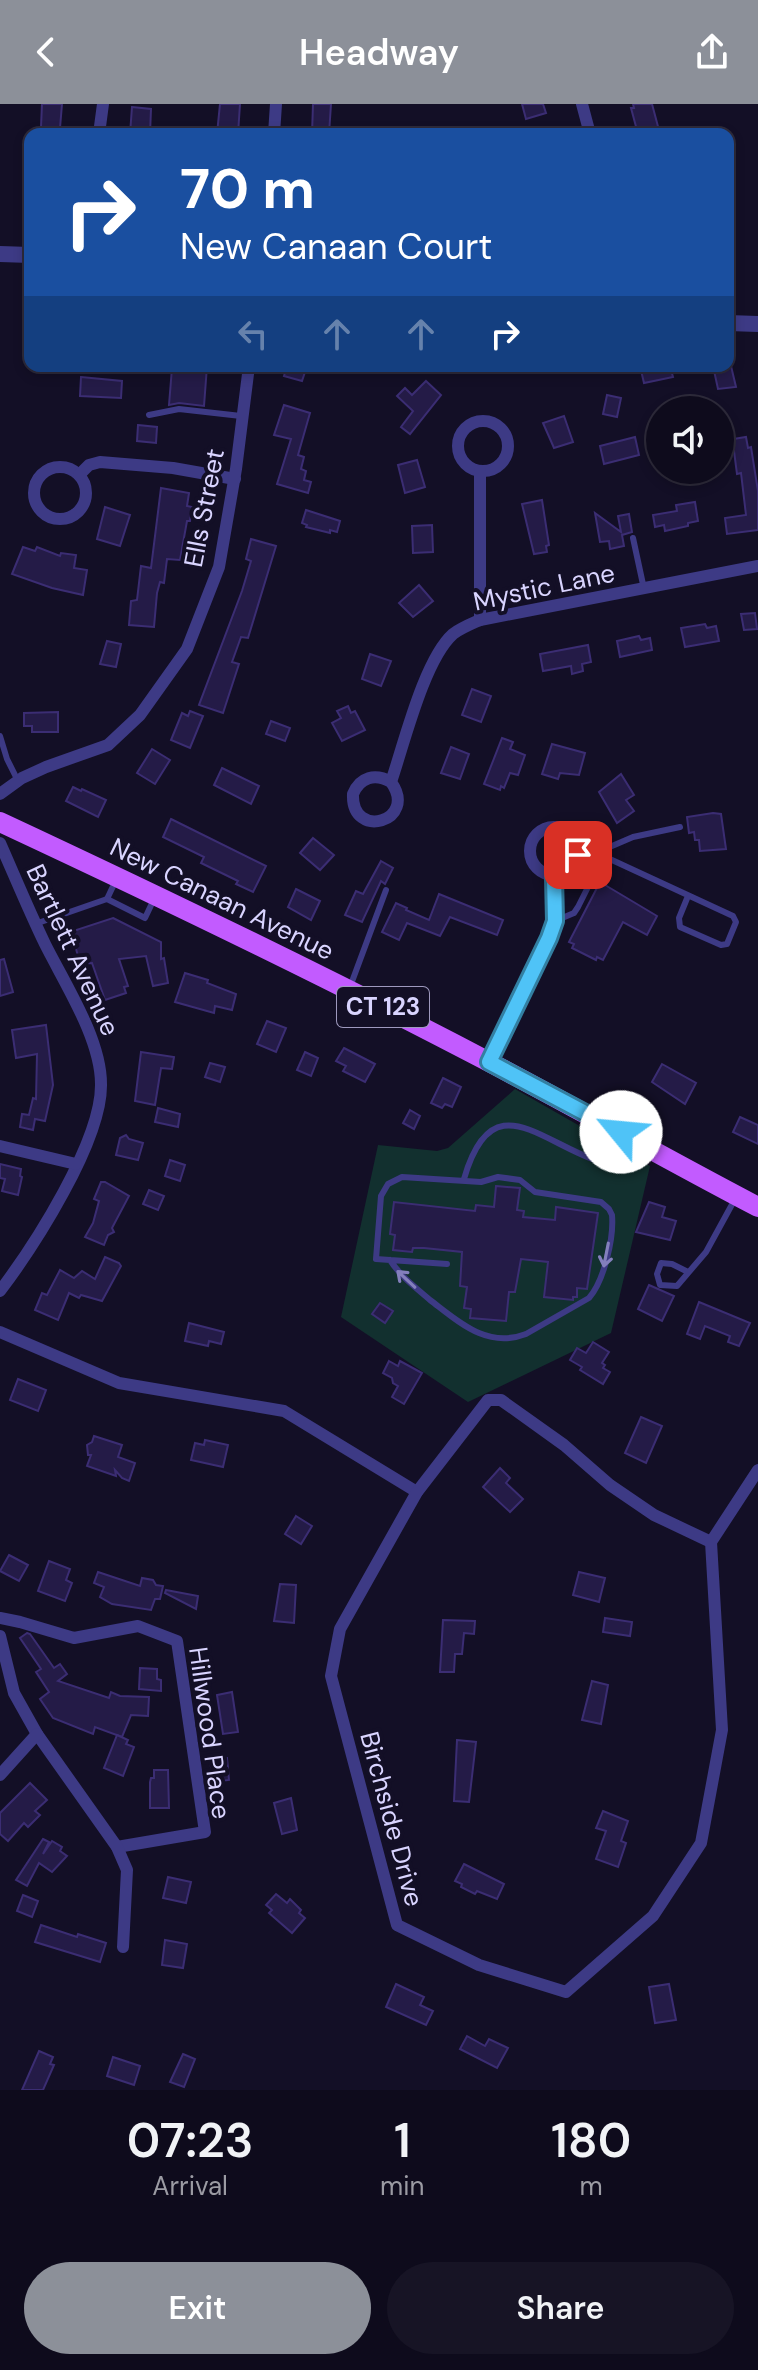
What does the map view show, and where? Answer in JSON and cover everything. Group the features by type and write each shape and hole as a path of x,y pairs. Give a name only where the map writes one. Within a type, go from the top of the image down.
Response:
{"main road":[{"name":"New Canaan Avenue","path":"0,822 349,990 758,1207"}],"street":[{"path":"100,128 103,104"},
{"path":"274,128 276,104"},
{"path":"582,104 588,128"},
{"path":"0,254 24,255"},
{"path":"734,323 758,324"},
{"name":"Ells Street","path":"0,794 46,767 108,745 140,715 187,649 219,567 235,479 248,372"},
{"path":"482,421 498,425 507,439 508,447 502,462 488,471 480,471 465,464 458,449 461,433 482,421"},
{"path":"79,475 89,465 100,462 173,468 235,479"},
{"path":"60,467 79,475 86,493 79,512 60,519 42,512 34,493 41,475 60,467"},
{"path":"480,471 480,620"},
{"name":"Mystic Lane","path":"391,782 428,674 442,646 455,632 480,620 758,566"},
{"path":"549,827 564,829 574,837 579,853 571,869 554,876 542,872 532,863 530,847 537,833 549,827"},
{"name":"Bartlett Avenue","path":"0,843 35,924 88,1032 99,1065 101,1088 97,1111 76,1164 36,1240 0,1291"},
{"path":"489,1062 555,921 554,876"},
{"path":"0,1146 76,1164"},
{"path":"0,1332 119,1383 284,1411 417,1492"},
{"name":"Birchside Drive","path":"488,1400 501,1400 564,1445 610,1485 654,1515 711,1542 722,1730 701,1843 653,1916 566,1992 479,1965 397,1925 331,1676 340,1629 417,1492 488,1400"},
{"path":"711,1542 758,1470"},
{"name":"Hillwood Place","path":"0,1618 74,1638 138,1626 177,1641 205,1832 117,1847"},
{"path":"0,1636 14,1693 37,1734 117,1847 127,1870 123,1947"},
{"path":"0,1775 37,1734"}],"lane":[{"path":"149,415 179,409 241,416"},
{"path":"633,538 644,589"},
{"path":"0,736 18,781"},
{"path":"579,853 598,853 633,837 680,827"},
{"path":"598,853 688,896 736,919 727,944 721,945 680,927 679,918 688,896"},
{"path":"555,921 574,913 578,907 600,863 598,853"},
{"path":"107,899 117,877"},
{"path":"349,990 386,890"},
{"path":"35,924 107,899 145,918 156,895"},
{"path":"464,1179 477,1144 486,1134 503,1127 531,1129 595,1160 608,1156 621,1132"},
{"path":"390,1260 400,1275 470,1331 499,1338 520,1337 589,1298 600,1283 612,1215 601,1202 535,1192 520,1180 498,1177 481,1182 408,1176 397,1178 388,1184 380,1203 376,1259 447,1264"},
{"path":"688,1272 672,1264 661,1263 657,1274 660,1285 677,1286 706,1252 737,1196"}],"green space":[{"path":"515,1089 650,1166 611,1333 468,1402 341,1317 378,1145 437,1151 448,1148"}],"building":[{"path":"42,104 62,104 60,128 41,127"},
{"path":"220,104 240,104 238,128 218,128"},
{"path":"313,104 331,104 329,128 312,128"},
{"path":"522,104 543,104 546,113 526,119"},
{"path":"633,104 652,104 658,128 636,128 631,108 634,108"},
{"path":"132,107 151,109 150,128 130,128"},
{"path":"172,372 207,372 204,406 169,405"},
{"path":"285,372 305,372 302,381 284,376"},
{"path":"641,372 672,372 673,377 644,383"},
{"path":"714,372 732,372 736,387 718,389"},
{"path":"81,377 122,381 121,398 80,396"},
{"path":"426,381 441,395 410,434 401,427 413,411 397,396 405,388 412,395"},
{"path":"607,395 621,398 617,417 603,414"},
{"path":"284,405 310,413 298,455 304,457 301,469 306,471 304,480 311,482 308,493 277,484 291,439 274,435"},
{"path":"564,416 573,442 554,448 543,423"},
{"path":"138,425 157,427 156,443 137,441"},
{"path":"635,437 639,455 604,464 600,446"},
{"path":"746,437 748,448 751,447 758,491 758,530 727,534 725,518 746,515 741,473 737,474 734,439"},
{"path":"417,460 425,487 405,493 398,465"},
{"path":"161,488 189,493 187,506 192,507 190,521 187,521 180,560 167,559 164,583 160,582 157,593 154,627 129,625 131,601 137,600 141,566 151,568"},
{"path":"542,500 549,545 546,546 547,552 534,554 522,504"},
{"path":"695,502 698,521 665,531 664,525 655,527 653,515 677,511 676,505"},
{"path":"105,507 130,515 120,546 97,539"},
{"path":"306,510 340,521 337,532 306,527 302,523"},
{"path":"595,513 621,532 618,516 629,514 632,532 622,535 624,546 610,549 609,541 600,542"},
{"path":"432,525 433,552 413,553 412,526"},
{"path":"251,539 276,546 248,638 241,637 232,662 239,664 223,713 199,705 242,591 251,561 246,559"},
{"path":"23,547 35,551 37,547 60,556 61,553 76,555 74,568 87,570 83,595 12,574"},
{"path":"419,585 433,601 413,617 399,603"},
{"path":"755,613 757,629 744,630 741,614"},
{"path":"705,624 707,628 716,626 719,641 685,647 681,628"},
{"path":"639,636 641,640 650,638 652,650 620,657 617,641"},
{"path":"107,641 121,644 116,667 100,664"},
{"path":"588,645 591,662 582,664 583,671 572,674 571,666 543,671 540,654"},
{"path":"370,654 391,661 381,686 362,679"},
{"path":"472,689 491,696 481,722 462,715"},
{"path":"348,706 351,713 355,711 365,730 342,741 332,723 341,718 337,711"},
{"path":"190,711 203,716 190,748 171,740 182,713 188,716"},
{"path":"58,712 58,732 32,732 32,726 24,726 24,713"},
{"path":"271,721 290,728 285,741 266,734"},
{"path":"502,738 513,742 510,749 525,755 518,775 510,773 504,788 501,786 500,790 484,784"},
{"path":"552,744 585,753 579,775 560,773 558,779 542,774"},
{"path":"451,747 469,754 460,779 441,773"},
{"path":"152,749 170,760 155,784 137,773"},
{"path":"222,768 259,786 251,804 214,785"},
{"path":"621,774 634,795 626,800 634,811 617,823 599,792"},
{"path":"73,787 106,800 98,817 66,801"},
{"path":"721,814 726,849 700,851 699,840 695,840 694,832 689,833 687,817"},
{"path":"171,819 266,866 253,892 201,863 204,857 163,837"},
{"path":"313,838 334,855 320,870 300,853"},
{"path":"381,861 393,868 385,884 381,881 362,922 345,915 356,891 363,894"},
{"path":"600,882 657,916 647,935 623,922 603,960 597,957 596,960 572,948 574,944 569,942"},
{"path":"296,889 320,901 311,920 288,907"},
{"path":"439,894 503,920 497,935 450,917 440,936 407,923 399,940 382,932 396,903 429,920"},
{"path":"113,918 161,942 161,959 164,958 168,983 153,986 146,956 119,959 128,986 124,987 126,993 105,1000 92,963 80,964 74,941 64,934"},
{"path":"4,959 13,992 0,996 0,960"},
{"path":"185,973 236,994 232,1010 215,1006 214,1013 175,1002"},
{"path":"267,1021 286,1028 276,1052 257,1044"},
{"path":"46,1025 53,1085 45,1121 35,1119 33,1130 20,1127 22,1114 29,1115 33,1098 36,1099 37,1054 16,1058 12,1030"},
{"path":"344,1048 375,1064 365,1082 343,1071 346,1066 336,1061"},
{"path":"141,1052 174,1057 172,1069 161,1068 155,1105 135,1101"},
{"path":"305,1052 318,1058 311,1076 297,1070"},
{"path":"210,1063 225,1067 220,1082 205,1077"},
{"path":"662,1064 696,1083 685,1104 652,1082"},
{"path":"443,1078 461,1087 452,1107 445,1104 442,1108 431,1103"},
{"path":"158,1108 180,1114 178,1127 155,1122"},
{"path":"410,1110 420,1116 414,1129 403,1123"},
{"path":"740,1117 758,1125 758,1144 733,1132"},
{"path":"126,1135 143,1143 138,1160 116,1155 120,1138"},
{"path":"170,1160 185,1165 180,1181 165,1176"},
{"path":"0,1164 21,1169 18,1195 2,1191 5,1179 0,1178"},
{"path":"101,1182 129,1196 112,1228 114,1232 108,1235 104,1245 85,1237 93,1223 99,1201 94,1199"},
{"path":"496,1186 520,1188 517,1210 524,1211 523,1217 555,1220 556,1207 598,1213 587,1289 577,1288 577,1297 573,1300 544,1297 548,1262 521,1259 515,1292 509,1292 506,1321 470,1318 471,1309 464,1308 467,1287 460,1286 462,1252 424,1248 413,1248 412,1252 393,1250 395,1235 390,1234 394,1202 475,1211 476,1205 494,1207"},
{"path":"149,1190 164,1196 158,1210 143,1204"},
{"path":"649,1202 665,1207 662,1217 676,1221 670,1240 636,1232"},
{"path":"105,1257 121,1266 102,1301 81,1295 79,1298 69,1293 58,1320 35,1310 42,1293 47,1295 60,1270 74,1278 82,1271 95,1279"},
{"path":"649,1285 674,1296 662,1321 638,1309"},
{"path":"699,1302 750,1323 739,1346 728,1342 730,1336 705,1326 700,1339 687,1334"},
{"path":"380,1303 393,1311 385,1323 372,1314"},
{"path":"189,1323 224,1332 221,1344 209,1341 208,1346 185,1341"},
{"path":"593,1342 609,1352 602,1363 605,1365 603,1368 610,1372 603,1384 570,1360 577,1348 586,1353"},
{"path":"389,1361 398,1366 400,1361 422,1373 404,1404 392,1397 398,1386 383,1373"},
{"path":"18,1379 46,1390 38,1411 10,1400"},
{"path":"641,1417 662,1426 646,1463 625,1453"},
{"path":"94,1436 122,1445 118,1457 135,1463 129,1481 115,1470 116,1476 87,1466 91,1455 88,1455 87,1445"},
{"path":"205,1440 228,1445 223,1467 191,1460 195,1443 204,1445"},
{"path":"500,1468 510,1478 506,1483 523,1499 510,1512 483,1487"},
{"path":"296,1516 312,1526 301,1544 285,1534"},
{"path":"9,1555 28,1565 19,1581 0,1571"},
{"path":"49,1561 70,1569 66,1580 72,1583 65,1601 38,1591"},
{"path":"98,1572 140,1586 142,1578 153,1580 156,1585 163,1586 160,1599 155,1599 151,1610 112,1604 100,1597 104,1587 94,1583"},
{"path":"579,1572 605,1578 599,1602 573,1595"},
{"path":"280,1584 296,1585 294,1623 274,1621"},
{"path":"166,1590 198,1596 196,1609 165,1593"},
{"path":"605,1618 632,1622 630,1636 603,1632"},
{"path":"443,1620 475,1621 474,1634 464,1633 462,1654 455,1654 454,1672 440,1672"},
{"path":"27,1633 54,1668 60,1664 67,1674 58,1681 109,1698 111,1692 120,1696 149,1697 148,1716 131,1715 122,1737 95,1727 93,1734 53,1718 40,1699 49,1692 36,1672 41,1669 20,1638"},
{"path":"140,1668 157,1669 161,1691 139,1689"},
{"path":"592,1681 608,1685 601,1724 582,1720"},
{"path":"232,1692 238,1732 223,1734 217,1695"},
{"path":"117,1735 134,1747 123,1776 104,1768"},
{"path":"457,1740 476,1742 469,1802 454,1801"},
{"path":"227,1758 229,1780 213,1782 210,1760"},
{"path":"154,1770 168,1770 169,1808 150,1808 150,1782 154,1778"},
{"path":"30,1783 47,1800 35,1811 40,1815 28,1827 24,1823 8,1841 0,1834 0,1813"},
{"path":"291,1798 297,1830 282,1834 274,1803"},
{"path":"603,1811 628,1821 621,1841 626,1843 618,1867 596,1859 606,1831 596,1828"},
{"path":"43,1839 49,1842 43,1854 52,1841 62,1847 60,1851 67,1856 52,1872 39,1863 27,1886 16,1880"},
{"path":"464,1864 504,1884 497,1899 477,1891 475,1894 455,1881"},
{"path":"168,1877 191,1882 186,1903 163,1898"},
{"path":"276,1894 287,1903 290,1899 305,1918 292,1933 269,1913 272,1910 266,1905"},
{"path":"23,1895 38,1901 32,1917 17,1911"},
{"path":"41,1925 106,1943 100,1962 35,1942"},
{"path":"165,1940 187,1944 183,1968 162,1965"},
{"path":"396,1984 424,1997 420,2005 433,2011 426,2025 386,2007"},
{"path":"669,1984 676,2020 655,2023 649,1987"},
{"path":"467,2036 485,2046 489,2039 508,2048 497,2068 460,2049"},
{"path":"39,2051 53,2057 50,2064 54,2065 43,2090 22,2090"},
{"path":"183,2054 195,2059 184,2087 170,2082"},
{"path":"113,2057 140,2066 134,2085 107,2076"}],"route":[{"path":"578,855 569,871 554,876 555,921 489,1062 621,1132"}]}
